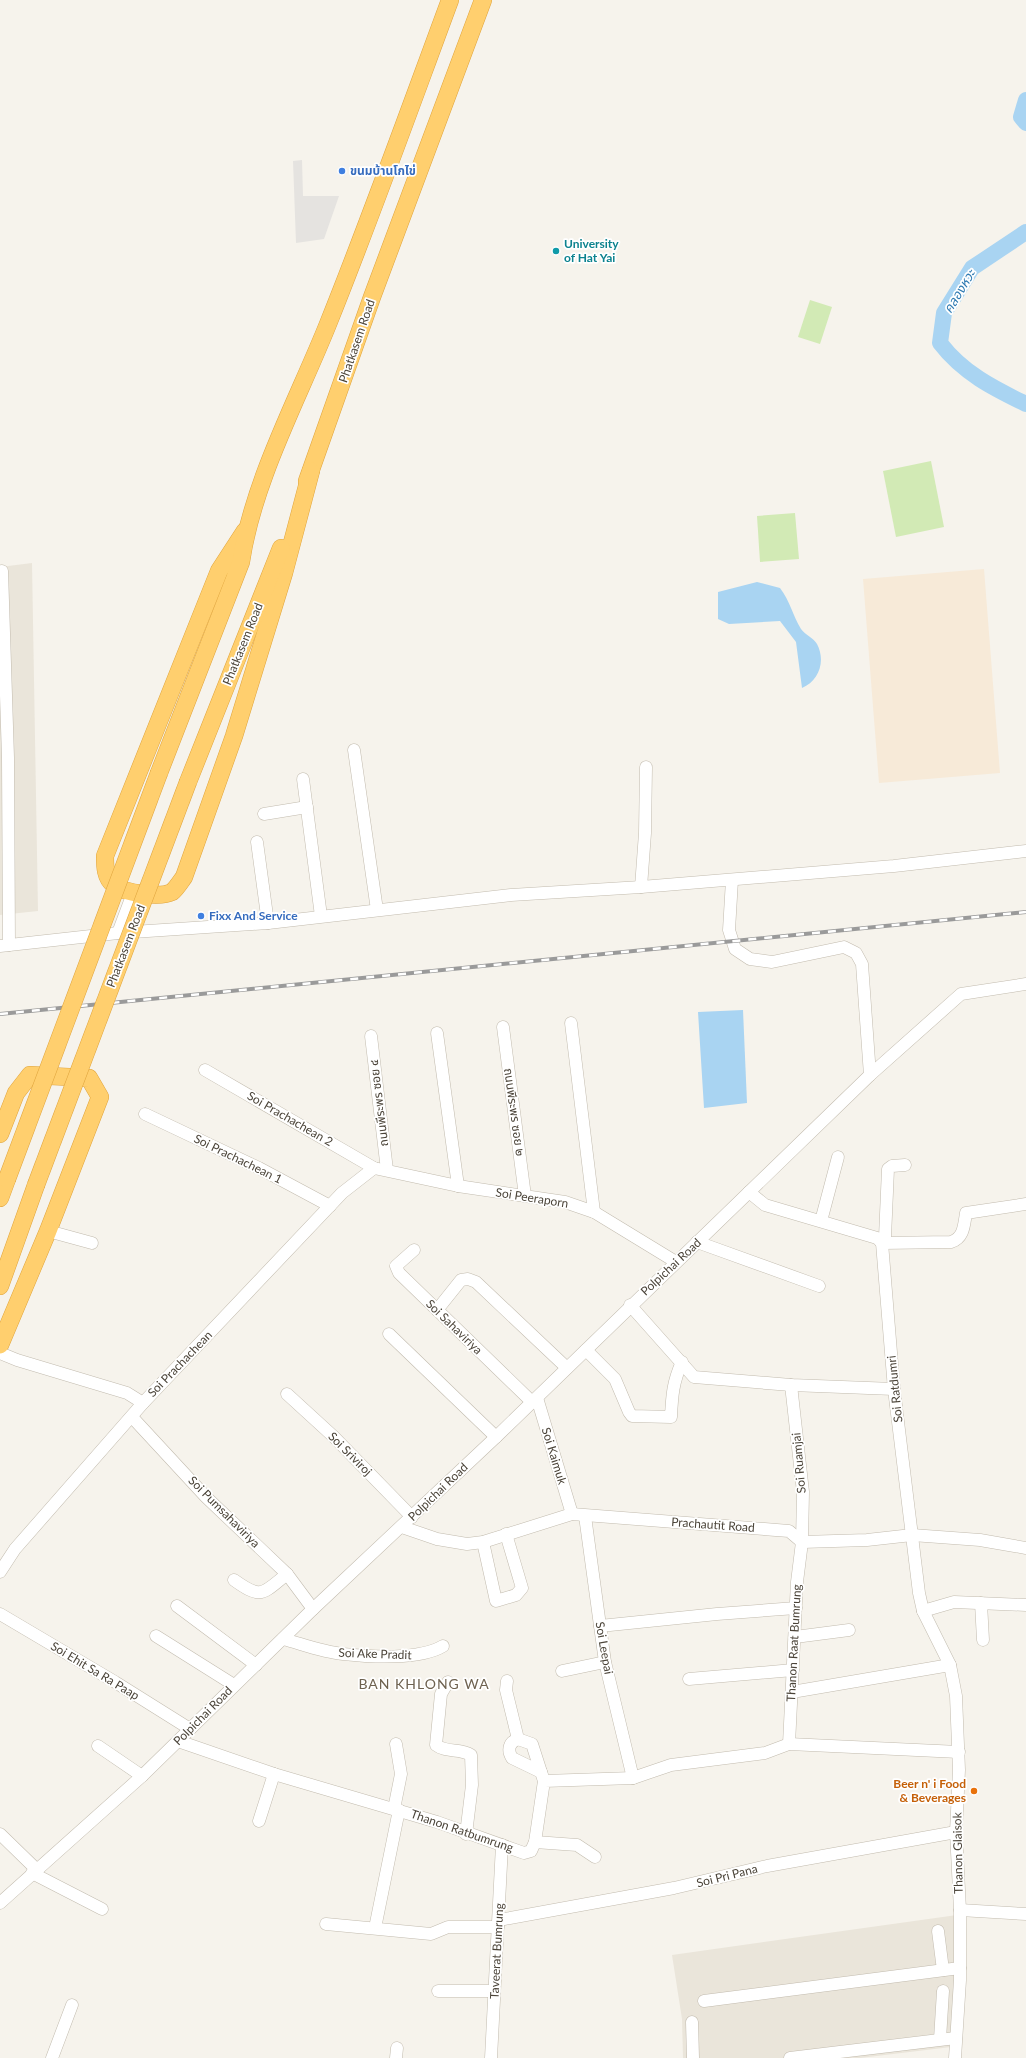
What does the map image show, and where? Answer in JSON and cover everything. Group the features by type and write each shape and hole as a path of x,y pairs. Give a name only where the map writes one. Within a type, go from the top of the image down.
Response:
{"highway":[{"path":"0,1198 158,773 241,562 245,531 259,489 329,323 450,0"},
{"name":"Phatkasem Road","path":"0,1286 36,1185 188,782 311,471 372,297 483,0"},
{"path":"245,531 219,571 105,856 105,871 113,885 133,893 159,895 172,892 184,877 236,728 277,595 311,471"},
{"path":"0,1134 16,1093 30,1075 89,1078 100,1097 48,1231 0,1345"}],"street":[{"path":"2,571 5,946 118,933 268,923 511,895 732,880 894,866 1026,851"},
{"path":"354,750 377,910"},
{"path":"641,887 645,833 646,767"},
{"path":"303,780 322,916"},
{"path":"264,814 307,807"},
{"path":"257,842 268,923"},
{"path":"732,880 729,930 735,949 750,959 772,962 844,947 856,953 862,964 870,1075"},
{"path":"118,933 133,893"},
{"name":"Polpichai Road","path":"0,1903 142,1776 234,1685 256,1666 313,1609 402,1527 496,1437 630,1305 870,1075 961,994 1026,984"},
{"path":"571,1023 579,1053 594,1212"},
{"name":"ถนนพีระพร ซอย ๒","path":"503,1027 525,1196"},
{"path":"437,1033 458,1186"},
{"name":"ถนนพีระพร ซอย ๔","path":"371,1036 387,1170"},
{"name":"Soi Prachachean 2","path":"205,1070 374,1168"},
{"name":"Soi Prachachean 1","path":"145,1114 259,1168 330,1206"},
{"path":"821,1222 838,1157"},
{"name":"Soi Ratdumri","path":"905,1165 892,1166 888,1169 885,1237 882,1243 894,1389 912,1535"},
{"name":"Soi Peeraporn","path":"374,1168 458,1186 565,1202 594,1212 676,1262"},
{"name":"Soi Prachachean","path":"0,1572 15,1550 143,1403 342,1193 374,1168"},
{"path":"749,1192 765,1205 877,1238 882,1243 951,1242 957,1240 962,1233 966,1213 1026,1204"},
{"path":"48,1231 92,1243"},
{"path":"697,1242 820,1286"},
{"name":"Soi Sahaviriya","path":"414,1250 396,1266 396,1270 534,1400"},
{"path":"437,1310 461,1280 468,1279 476,1282 567,1368"},
{"path":"630,1305 694,1377 791,1385 894,1389"},
{"path":"389,1334 496,1437"},
{"path":"586,1350 615,1379 627,1408 632,1416 671,1417 674,1378 682,1362"},
{"path":"0,1352 17,1360 126,1393 143,1403"},
{"name":"Soi Ruamjai","path":"791,1385 803,1492 802,1542"},
{"name":"Soi Sriviroj","path":"287,1394 334,1437 412,1517"},
{"name":"Soi Kaimuk","path":"534,1400 572,1514"},
{"name":"Soi Pumsahaviriya","path":"132,1417 206,1497 288,1574 313,1609"},
{"name":"Prachautit Road","path":"402,1527 437,1539 467,1544 483,1542 572,1514 789,1531 802,1542"},
{"name":"Soi Leepai","path":"585,1516 606,1662 633,1778"},
{"path":"483,1542 496,1601 516,1594 521,1591 522,1588 506,1534"},
{"path":"802,1542 867,1540 912,1535 980,1540 1026,1548"},
{"name":"Thanon Glaisok","path":"912,1535 923,1611 950,1665 956,1696 959,1752 956,1832 960,1910 960,1968 955,2058"},
{"name":"Thanon Raat Bumrung","path":"789,1744 796,1608 802,1542"},
{"path":"234,1580 251,1592 258,1593 264,1591 288,1574"},
{"path":"923,1611 954,1602 1026,1605"},
{"path":"981,1603 983,1640"},
{"path":"177,1606 256,1666"},
{"path":"600,1626 717,1614 796,1608"},
{"name":"Soi Ehit Sa Ra Paap","path":"0,1614 115,1682 190,1729"},
{"path":"795,1637 849,1630"},
{"path":"156,1636 234,1685"},
{"name":"Soi Ake Pradit","path":"283,1639 342,1654 420,1655 434,1651 443,1646"},
{"path":"562,1671 606,1662"},
{"path":"792,1692 950,1665"},
{"path":"690,1679 793,1670"},
{"path":"507,1681 506,1690 518,1739"},
{"path":"448,1682 441,1694 436,1745 441,1749 466,1752 471,1755 472,1785 466,1834"},
{"path":"595,1856 577,1845 535,1842 543,1777 532,1744 518,1739 513,1741 509,1747 512,1758 543,1777 633,1778 671,1766 765,1753 789,1744 959,1752"},
{"name":"Thanon Ratbumrung","path":"178,1741 274,1774 397,1810 524,1853 531,1851 535,1842"},
{"path":"375,1928 397,1810 401,1774 396,1744"},
{"path":"98,1746 142,1776"},
{"path":"259,1821 274,1774"},
{"name":"Soi Pri Pana","path":"326,1924 431,1934 448,1927 499,1924 666,1890 767,1866 956,1832"},
{"path":"0,1834 34,1871 102,1909"},
{"name":"Taveerat Bumrung","path":"491,2058 502,1845"},
{"path":"960,1910 1026,1914"},
{"path":"938,1931 944,1970"},
{"path":"704,2001 960,1968"},
{"path":"438,1991 494,1991"},
{"path":"940,2040 943,1991"},
{"path":"52,2058 72,2005"},
{"path":"692,2022 693,2058"},
{"path":"790,2058 956,2038"}],"shaded area":[{"path":"302,160 303,196 339,196 324,239 296,243 293,161"},
{"path":"32,563 38,911 0,915 0,567"},
{"path":"984,569 1000,773 879,783 863,579"},
{"path":"957,1915 951,2047 860,2058 683,2058 682,2019 672,1955"}],"green space":[{"path":"810,300 832,307 820,344 798,337"},
{"path":"931,461 944,527 896,537 883,471"},
{"path":"795,513 799,559 760,562 757,516"}],"water":[{"path":"757,582 780,588 801,629 814,640 820,650 821,664 817,675 813,681 802,688 796,642 780,621 729,624 718,619 718,592"},
{"path":"743,1010 747,1103 704,1108 698,1012"}],"waterway":[{"name":"คลองหวะ","path":"1026,100 1021,117 1026,123"},
{"name":"คลองหวะ","path":"1026,232 972,268 944,313 940,343 958,363 979,379 1026,404"}],"railway":[{"path":"0,1014 1026,912"}],"place":[{"name":"ขนมบ้านโกไข่","path":"342,171"},
{"name":"University of Hat Yai","path":"556,251"},
{"name":"Fixx And Service","path":"201,916"},
{"name":"Beer n' i Food & Beverages","path":"974,1791"}],"district":[{"name":"BAN KHLONG WA","path":"424,1684"}]}
